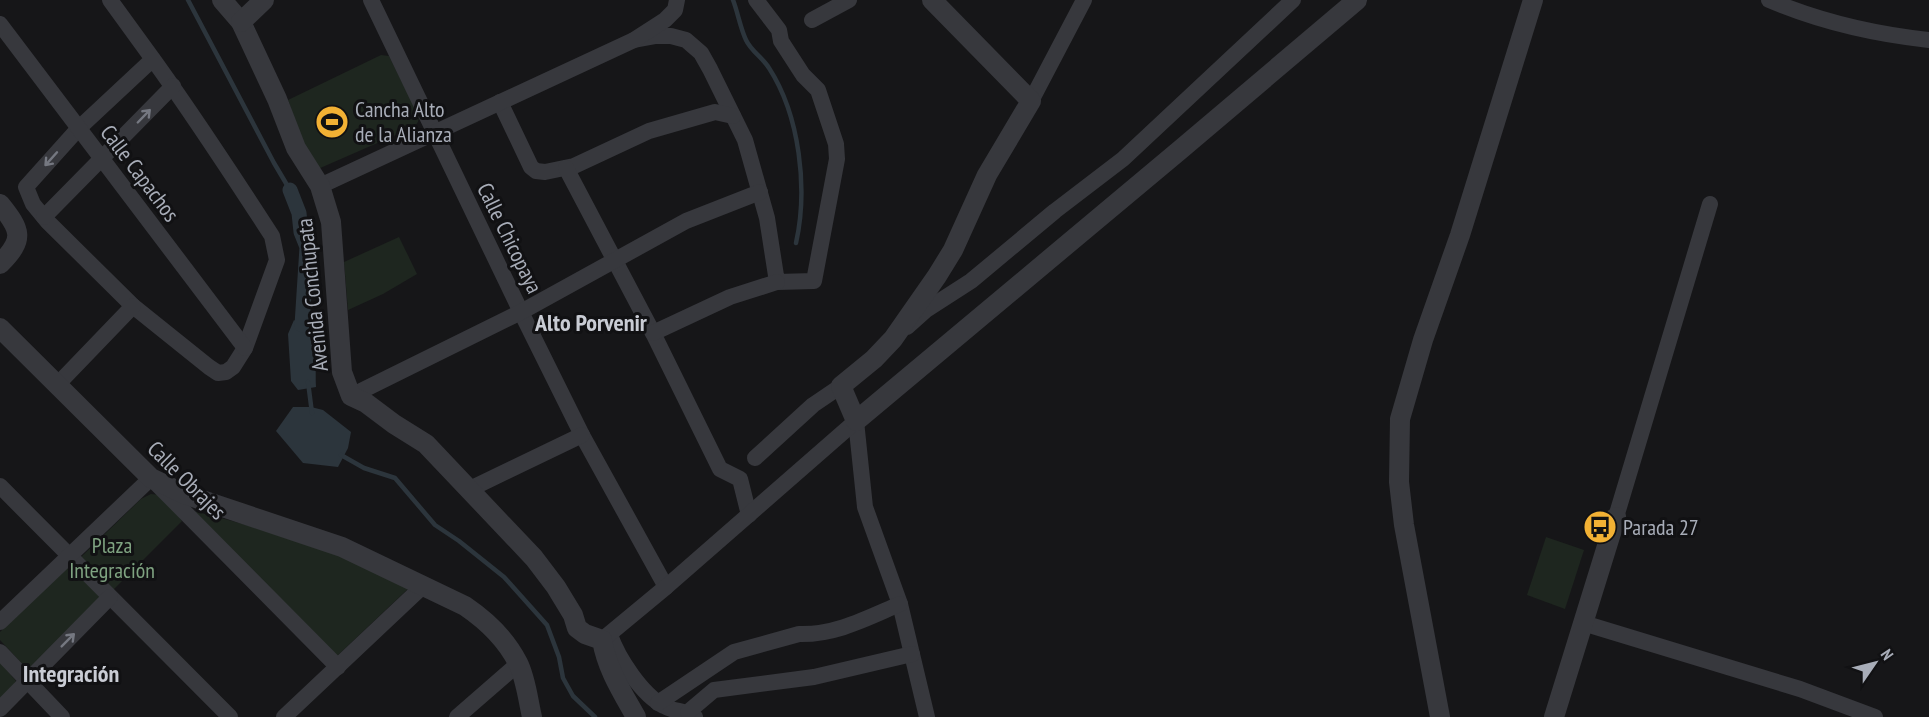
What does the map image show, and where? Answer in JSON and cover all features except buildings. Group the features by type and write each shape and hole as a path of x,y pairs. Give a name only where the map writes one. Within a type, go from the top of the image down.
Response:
{"street":[{"path":"110,0 173,86 272,236 277,260 245,348 233,367 226,372 218,373 208,368 133,306 44,217 33,204 26,187 78,129 153,59"},
{"name":"Avenida Conchupata","path":"222,0 242,22 277,99 296,148 320,186 331,222 342,372 351,396 366,403 426,444 534,558 573,615 577,628 585,634 606,637"},
{"path":"242,22 264,0"},
{"name":"Calle Chicopaya","path":"371,0 582,435 666,587"},
{"path":"320,186 634,40 665,20 675,10 677,0"},
{"path":"652,333 748,290 777,282 814,280 837,159 836,144 818,90 803,75 781,41 779,30 756,0"},
{"path":"812,20 849,0"},
{"path":"932,0 1031,101"},
{"path":"893,339 953,250 987,175 1031,101 1084,0"},
{"path":"755,458 813,405 874,359 926,310 971,281 1055,211 1123,159 1293,0"},
{"path":"636,717 617,684 605,656 606,637 856,421 1357,0"},
{"path":"1440,717 1404,525 1399,482 1400,420 1423,340 1460,235 1533,0"},
{"path":"1769,0 1795,11 1868,32 1929,40"},
{"name":"Calle Capachos","path":"0,24 245,348"},
{"path":"634,40 671,36 686,40 701,53 745,140 767,218 777,282"},
{"path":"44,217 173,86"},
{"path":"500,102 531,167 536,171 545,172 574,166 649,131 715,112 733,116"},
{"path":"566,168 720,469 740,479 749,515"},
{"path":"351,396 521,312 686,221 760,192"},
{"path":"1554,717 1710,204"},
{"path":"0,264 15,247 17,234 15,224 2,210"},
{"path":"57,385 133,306"},
{"name":"Calle Obrajes","path":"0,328 339,667"},
{"path":"841,386 856,421 865,507 900,604 927,717"},
{"path":"470,489 582,435"},
{"path":"0,622 151,478 184,494 342,547 465,606 483,618 501,636 518,664 532,717"},
{"path":"0,486 230,717"},
{"path":"284,717 422,587"},
{"path":"0,709 110,597"},
{"path":"658,703 734,652 799,634 809,635 840,629 900,604"},
{"path":"1583,623 1800,689 1875,717"},
{"path":"606,637 645,690 658,703 669,709 691,715 714,690 814,677 912,654"},
{"path":"0,652 62,717"},
{"path":"457,717 518,664"}],"green space":[{"path":"381,55 389,56 419,116 418,122 414,127 318,169 312,168 288,100"},
{"path":"399,237 417,274 383,294 348,310 344,262"},
{"name":"Plaza Integración","path":"151,494 160,495 182,521 112,591 81,557 141,499"},
{"path":"193,511 317,547 410,587 337,656"},
{"path":"1546,537 1584,550 1565,609 1527,595"},
{"name":"Plaza Integración","path":"69,566 101,597 28,670 0,640 0,632"},
{"path":"0,662 16,681 0,704"}],"shaded area":[{"path":"294,320 308,334 312,342 316,387 298,390 291,381 288,334"},
{"path":"293,407 323,410 351,432 348,448 338,467 303,463 276,431"}],"waterway":[{"path":"188,0 290,190"},
{"path":"733,0 746,40 766,64 780,87 794,130 801,177 800,222 796,243"},
{"path":"290,190 299,213 301,232 307,247 302,325"},
{"path":"308,382 312,413"},
{"path":"341,455 364,468 395,478 435,525 504,577 547,625 559,657 563,678 573,696 595,717"}],"place":[{"name":"Cancha Alto de la Alianza","path":"332,122"},
{"name":"Parada 27","path":"1600,527"}],"district":[{"name":"Alto Porvenir","path":"591,322"},
{"name":"Integración","path":"71,673"}]}
